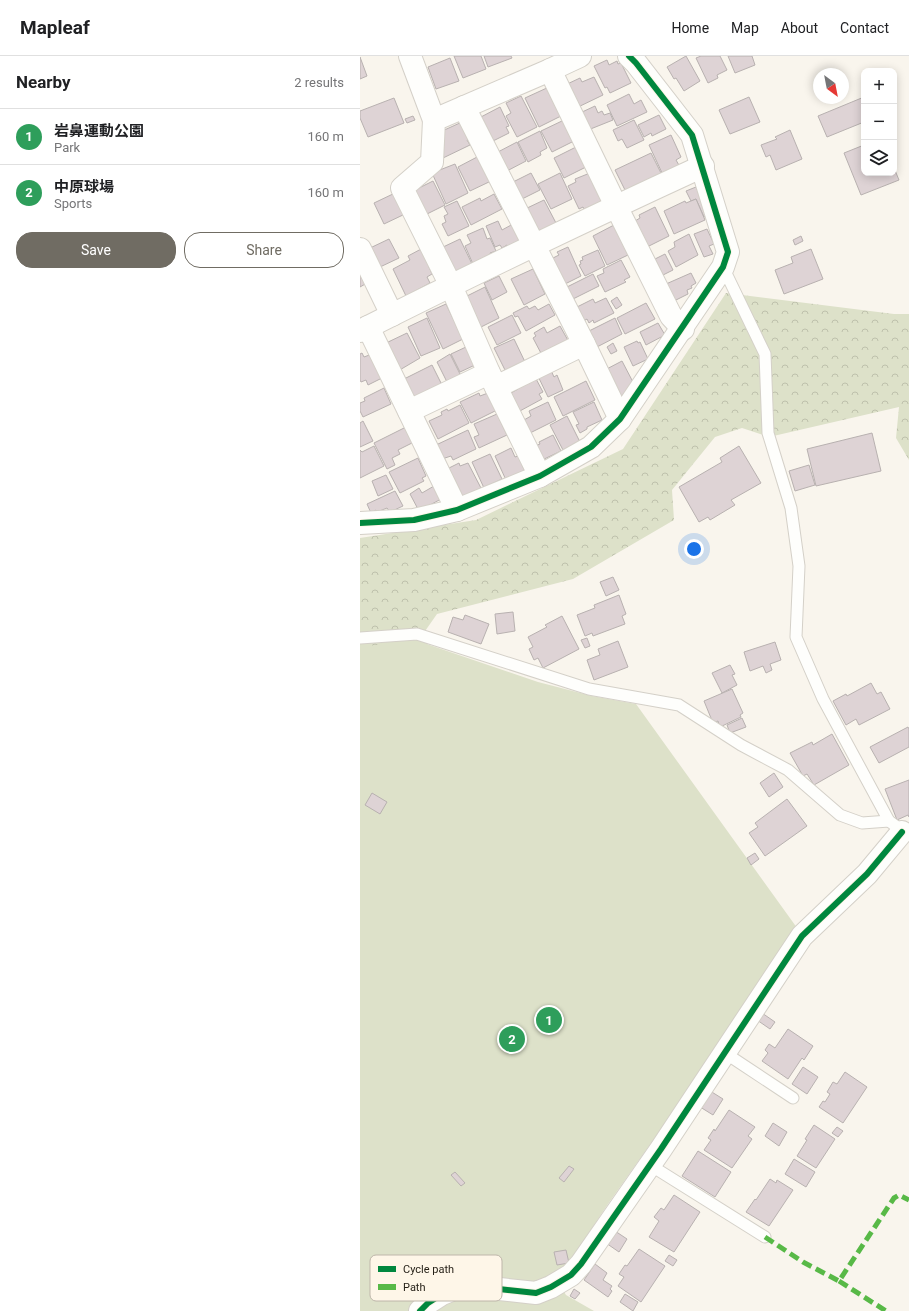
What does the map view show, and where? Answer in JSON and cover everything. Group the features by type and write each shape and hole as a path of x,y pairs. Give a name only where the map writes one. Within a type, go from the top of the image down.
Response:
{"street":[{"path":"410,56 434,120 432,162 402,188 451,286 492,380 540,476"},
{"path":"434,120 580,56"},
{"path":"361,520 414,520 456,510 540,476 591,447 620,419 723,267 728,252 703,166 692,135 629,56"},
{"path":"550,70 671,316 682,328"},
{"path":"464,107 584,344 620,419"},
{"path":"456,510 409,411 364,329 616,206 703,166"},
{"path":"360,249 392,315"},
{"path":"409,411 584,344"},
{"path":"502,1294 536,1293 551,1287 571,1275 581,1264 650,1165 802,936 867,874 900,829"}],"lane":[{"path":"723,267 765,354 768,433 791,508 799,566 796,637 823,699 900,829"},
{"path":"360,638 417,634 589,689 679,705 741,745 788,770 840,815 862,823 900,829"},
{"path":"725,1053 793,1098"},
{"path":"650,1165 765,1237"}],"green space":[{"path":"726,293 894,314 909,314 909,460 896,438 899,407 769,437 742,428 715,437 672,490 674,520 573,579 437,614 423,634 433,657 360,766 360,538 476,520 623,449"},
{"path":"415,640 538,682 592,696 636,704 800,932 608,1204 557,1281 566,1295 594,1311 360,1311 360,647"}],"building":[{"path":"454,56 481,56 486,69 463,78"},
{"path":"484,56 511,56 512,58 488,67"},
{"path":"686,56 700,81 684,91 676,78 674,79 667,67"},
{"path":"701,56 720,56 727,70 717,75 718,78 708,83 696,58"},
{"path":"728,56 752,56 755,65 735,73"},
{"path":"360,57 367,76 360,79"},
{"path":"450,58 459,81 436,89 428,67"},
{"path":"607,60 609,65 617,61 618,64 621,63 631,83 610,93 607,87 605,88 594,66"},
{"path":"594,77 603,95 574,109 563,86 580,78 582,82"},
{"path":"549,87 563,115 539,127 525,98"},
{"path":"629,94 634,104 641,100 647,112 617,126 607,105"},
{"path":"521,96 537,127 517,137 506,116 511,113 506,103"},
{"path":"749,97 760,122 730,134 719,110"},
{"path":"394,98 404,123 368,137 360,118 360,111"},
{"path":"861,98 861,123 827,137 818,116"},
{"path":"595,106 598,113 602,111 604,115 610,113 613,120 588,130 580,113"},
{"path":"500,107 509,126 506,127 509,133 493,141 479,118"},
{"path":"659,115 666,129 652,136 651,133 644,137 638,125"},
{"path":"413,116 415,120 407,123 405,119"},
{"path":"564,120 574,141 552,152 541,131"},
{"path":"634,120 644,140 627,148 622,139 618,141 613,130"},
{"path":"462,122 470,139 467,140 470,145 443,158 440,132"},
{"path":"790,130 802,159 776,170 770,155 766,157 761,145 777,139 775,137"},
{"path":"540,131 547,148 540,152 541,155 528,162 518,142"},
{"path":"671,135 681,157 676,160 680,167 663,175 649,145"},
{"path":"517,142 526,161 505,172 496,153"},
{"path":"861,146 861,176 897,175 899,180 861,195 844,153"},
{"path":"576,147 586,167 564,178 554,158"},
{"path":"651,153 662,175 626,192 615,170"},
{"path":"479,156 491,181 470,191 458,167"},
{"path":"455,164 468,193 446,204 432,173"},
{"path":"531,173 540,190 518,201 509,184"},
{"path":"560,173 572,199 551,209 538,184"},
{"path":"590,173 603,201 584,209 583,207 579,209 568,186 576,182 575,179"},
{"path":"433,181 445,205 423,216 411,192"},
{"path":"696,187 708,215 704,217 696,199 691,201 686,191"},
{"path":"395,193 405,214 384,224 374,203"},
{"path":"494,194 502,209 471,225 462,207 480,198 481,201"},
{"path":"696,199 705,220 674,234 664,211 685,201 686,203"},
{"path":"544,200 556,223 535,233 523,210"},
{"path":"457,201 469,226 448,236 442,224 446,222 444,216 448,214 444,207"},
{"path":"655,207 669,236 647,247 635,221 640,218 639,215"},
{"path":"498,221 502,230 513,224 520,241 507,247 507,245 502,248 500,245 495,247 486,226"},
{"path":"614,225 628,255 607,265 593,236"},
{"path":"483,228 487,239 490,238 496,251 490,253 491,256 473,264 465,246 471,243 467,235"},
{"path":"707,229 714,244 709,246 713,254 704,257 694,234"},
{"path":"689,234 698,255 676,267 668,251 675,247 674,242"},
{"path":"801,236 803,241 795,245 793,240"},
{"path":"389,239 399,258 380,267 368,249"},
{"path":"460,239 472,264 452,273 441,248"},
{"path":"568,247 581,276 561,286 549,260 559,255 557,252"},
{"path":"423,248 432,266 429,267 432,274 427,277 430,283 406,296 393,269 410,260 408,256"},
{"path":"811,249 823,279 784,294 775,270 793,263 791,257"},
{"path":"598,250 605,266 585,276 579,265 581,264 580,261 583,260 582,257"},
{"path":"665,254 673,270 663,275 655,259"},
{"path":"621,260 630,277 624,280 626,282 605,292 597,276 604,273 603,269"},
{"path":"360,268 367,283 360,287"},
{"path":"533,269 545,294 524,305 511,279"},
{"path":"691,273 696,283 691,286 692,288 687,290 688,294 674,301 666,284"},
{"path":"593,274 599,286 571,300 565,288"},
{"path":"499,276 507,292 492,300 484,283"},
{"path":"485,287 499,318 481,327 467,296"},
{"path":"617,297 622,305 616,309 611,301"},
{"path":"606,298 614,313 594,323 593,320 589,323 587,319 580,323 573,309 593,299 595,303"},
{"path":"646,303 655,319 625,334 617,318"},
{"path":"446,304 463,339 443,349 426,313"},
{"path":"549,304 555,315 526,331 518,316 515,317 513,313 527,306 529,309 535,306 538,310"},
{"path":"512,315 521,333 497,345 488,327"},
{"path":"427,318 440,348 421,356 408,327"},
{"path":"615,318 622,334 595,348 587,332"},
{"path":"658,323 665,335 646,345 640,332"},
{"path":"560,326 570,344 543,357 533,338 536,336 534,333 544,327 547,333"},
{"path":"407,333 420,358 398,371 384,344"},
{"path":"514,339 526,364 507,374 494,348"},
{"path":"637,341 638,343 640,342 648,359 633,366 624,347"},
{"path":"613,343 617,351 611,354 607,347"},
{"path":"466,347 475,365 460,372 451,354"},
{"path":"362,353 364,357 372,354 384,377 368,385 366,380 361,382 360,380 360,354"},
{"path":"450,354 462,378 448,384 437,362"},
{"path":"622,361 634,384 618,402 601,372"},
{"path":"432,365 442,385 416,401 402,380"},
{"path":"549,366 554,377 557,375 563,390 548,397 536,372"},
{"path":"535,377 543,392 539,394 542,399 518,412 510,398 513,397 511,393 518,389 517,387"},
{"path":"586,381 595,400 563,416 554,397"},
{"path":"384,388 391,404 363,417 360,411 360,403 365,401 364,398"},
{"path":"479,393 480,396 488,393 497,410 471,423 460,402"},
{"path":"548,402 556,420 530,433 524,420 531,416 529,411"},
{"path":"594,402 602,420 587,427 587,429 580,433 576,425 579,424 573,412"},
{"path":"460,405 469,423 438,439 429,421 442,415 441,412 447,409 448,411"},
{"path":"497,414 507,435 479,448 474,437 479,435 474,424"},
{"path":"567,416 580,442 563,450 550,425"},
{"path":"363,421 373,441 360,447 360,423"},
{"path":"406,427 414,442 398,450 400,454 392,458 395,465 387,469 374,443"},
{"path":"468,430 476,449 453,460 451,456 442,459 436,445"},
{"path":"872,433 881,471 816,486 807,449"},
{"path":"553,435 561,451 540,461 533,447 540,444 539,442"},
{"path":"374,446 384,466 360,478 360,450 362,452"},
{"path":"739,446 761,483 731,500 735,505 710,520 708,517 699,522 679,487 722,462 720,458"},
{"path":"511,448 515,457 518,456 525,471 506,480 495,456"},
{"path":"490,454 502,479 484,488 472,462"},
{"path":"418,458 426,476 422,478 424,481 400,493 389,472"},
{"path":"459,463 460,466 468,463 482,490 459,498 445,470"},
{"path":"809,465 815,485 795,491 789,471"},
{"path":"386,475 393,489 378,496 372,481"},
{"path":"434,486 441,499 419,511 410,494 419,488 422,493"},
{"path":"395,491 403,506 390,512 387,508 377,512 376,510 371,513 367,504"},
{"path":"613,577 619,590 606,596 600,582"},
{"path":"619,595 626,614 622,616 625,624 593,636 592,633 585,636 577,615 595,608 594,605"},
{"path":"513,612 515,631 497,634 495,614"},
{"path":"465,615 489,624 481,644 448,632 453,617 463,620"},
{"path":"562,616 579,649 543,668 538,658 534,660 529,649 533,647 528,637 547,627 545,625"},
{"path":"587,638 590,646 585,648 581,640"},
{"path":"618,641 628,667 594,680 587,660 600,655 598,649"},
{"path":"775,642 781,660 770,664 772,670 766,673 763,666 750,671 744,652"},
{"path":"730,665 735,674 732,675 737,685 722,693 712,673"},
{"path":"871,683 877,694 881,692 890,709 859,725 856,719 846,725 833,701 846,694 847,696"},
{"path":"732,689 743,713 740,715 741,717 720,727 718,721 713,723 704,701"},
{"path":"742,718 746,727 730,733 727,725"},
{"path":"908,727 909,747 879,763 870,747"},
{"path":"832,734 849,765 814,785 807,774 803,776 790,753 812,742 813,745"},
{"path":"774,773 783,787 769,797 760,783"},
{"path":"909,780 909,817 908,815 897,820 885,789"},
{"path":"372,793 387,802 380,814 365,805"},
{"path":"787,799 807,826 765,856 749,833 758,827 755,823"},
{"path":"755,853 759,859 751,865 747,858"},
{"path":"762,1013 775,1022 770,1029 757,1020"},
{"path":"788,1029 813,1046 804,1060 802,1058 788,1079 762,1061 768,1053 765,1050 769,1044 775,1048"},
{"path":"803,1067 818,1077 807,1094 792,1084"},
{"path":"845,1072 867,1087 843,1123 819,1107 823,1101 825,1102 830,1094 827,1092 833,1082 837,1084"},
{"path":"707,1089 723,1099 713,1115 697,1105"},
{"path":"729,1110 755,1127 748,1136 752,1139 732,1168 704,1150 711,1140 708,1138 714,1129 715,1131"},
{"path":"773,1123 787,1132 779,1146 765,1136"},
{"path":"814,1125 835,1139 816,1168 797,1156"},
{"path":"837,1127 843,1131 838,1137 832,1133"},
{"path":"698,1151 731,1172 715,1197 682,1176"},
{"path":"794,1159 815,1172 806,1187 785,1174"},
{"path":"569,1166 574,1169 564,1182 559,1178"},
{"path":"455,1172 465,1183 461,1186 451,1175"},
{"path":"770,1179 776,1183 777,1180 793,1190 769,1226 746,1212"},
{"path":"674,1195 700,1212 674,1252 649,1237 659,1221 654,1217 661,1208 664,1210"},
{"path":"615,1231 627,1239 619,1252 606,1243"},
{"path":"639,1249 665,1266 641,1302 618,1286 624,1277 619,1274 625,1265 627,1266"},
{"path":"566,1250 569,1263 557,1265 554,1252"},
{"path":"669,1255 677,1260 673,1266 665,1261"},
{"path":"595,1264 607,1273 603,1280 612,1286 610,1289 612,1291 608,1297 584,1280"},
{"path":"574,1289 580,1293 575,1299 570,1296"},
{"path":"625,1294 638,1302 633,1311 620,1302"}],"marked path":[{"path":"765,1237 803,1262 839,1281 894,1198 899,1195 909,1200"},
{"path":"839,1281 886,1311"}],"cycle path":[{"path":"360,523 414,520 457,510 540,476 591,447 620,419 723,267 728,252 692,135 629,56"},
{"path":"502,1289 536,1293 551,1287 571,1275 581,1264 661,1149 802,936 867,874 902,832"},
{"path":"420,1311 431,1301"}],"place":[{"name":"岩鼻運動公園","path":"549,1020"},
{"name":"中原球場","path":"512,1039"}]}
